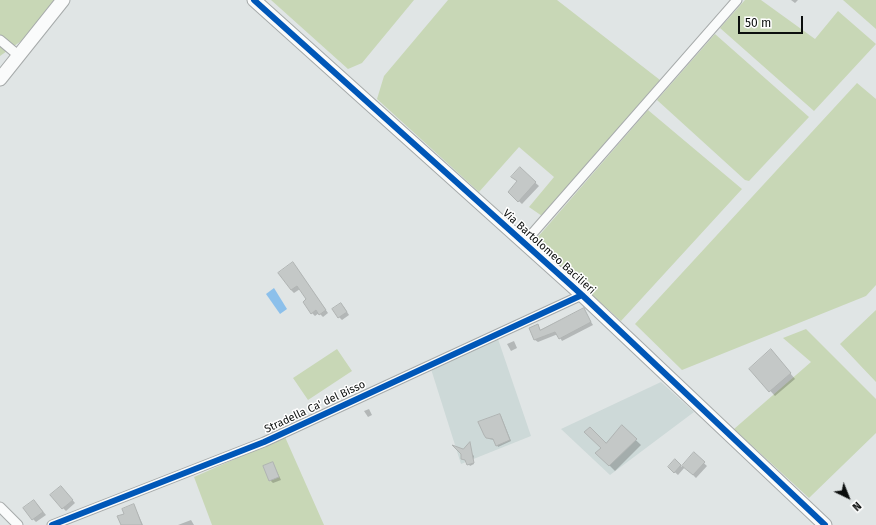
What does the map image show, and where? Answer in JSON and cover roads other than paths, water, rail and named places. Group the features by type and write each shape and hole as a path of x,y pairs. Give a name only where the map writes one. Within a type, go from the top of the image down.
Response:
{"street":[{"path":"1,76 63,0"},
{"name":"Via Bartolomeo Bacilieri","path":"254,0 582,296 825,525"},
{"name":"Via Bartolomeo Bacilieri","path":"524,243 737,0"},
{"path":"0,40 18,55"},
{"name":"Stradella Ca' del Bisso","path":"52,525 264,442 582,296"},
{"path":"0,507 18,525"}],"water":[{"path":"274,288 287,309 280,314 266,294"}]}
